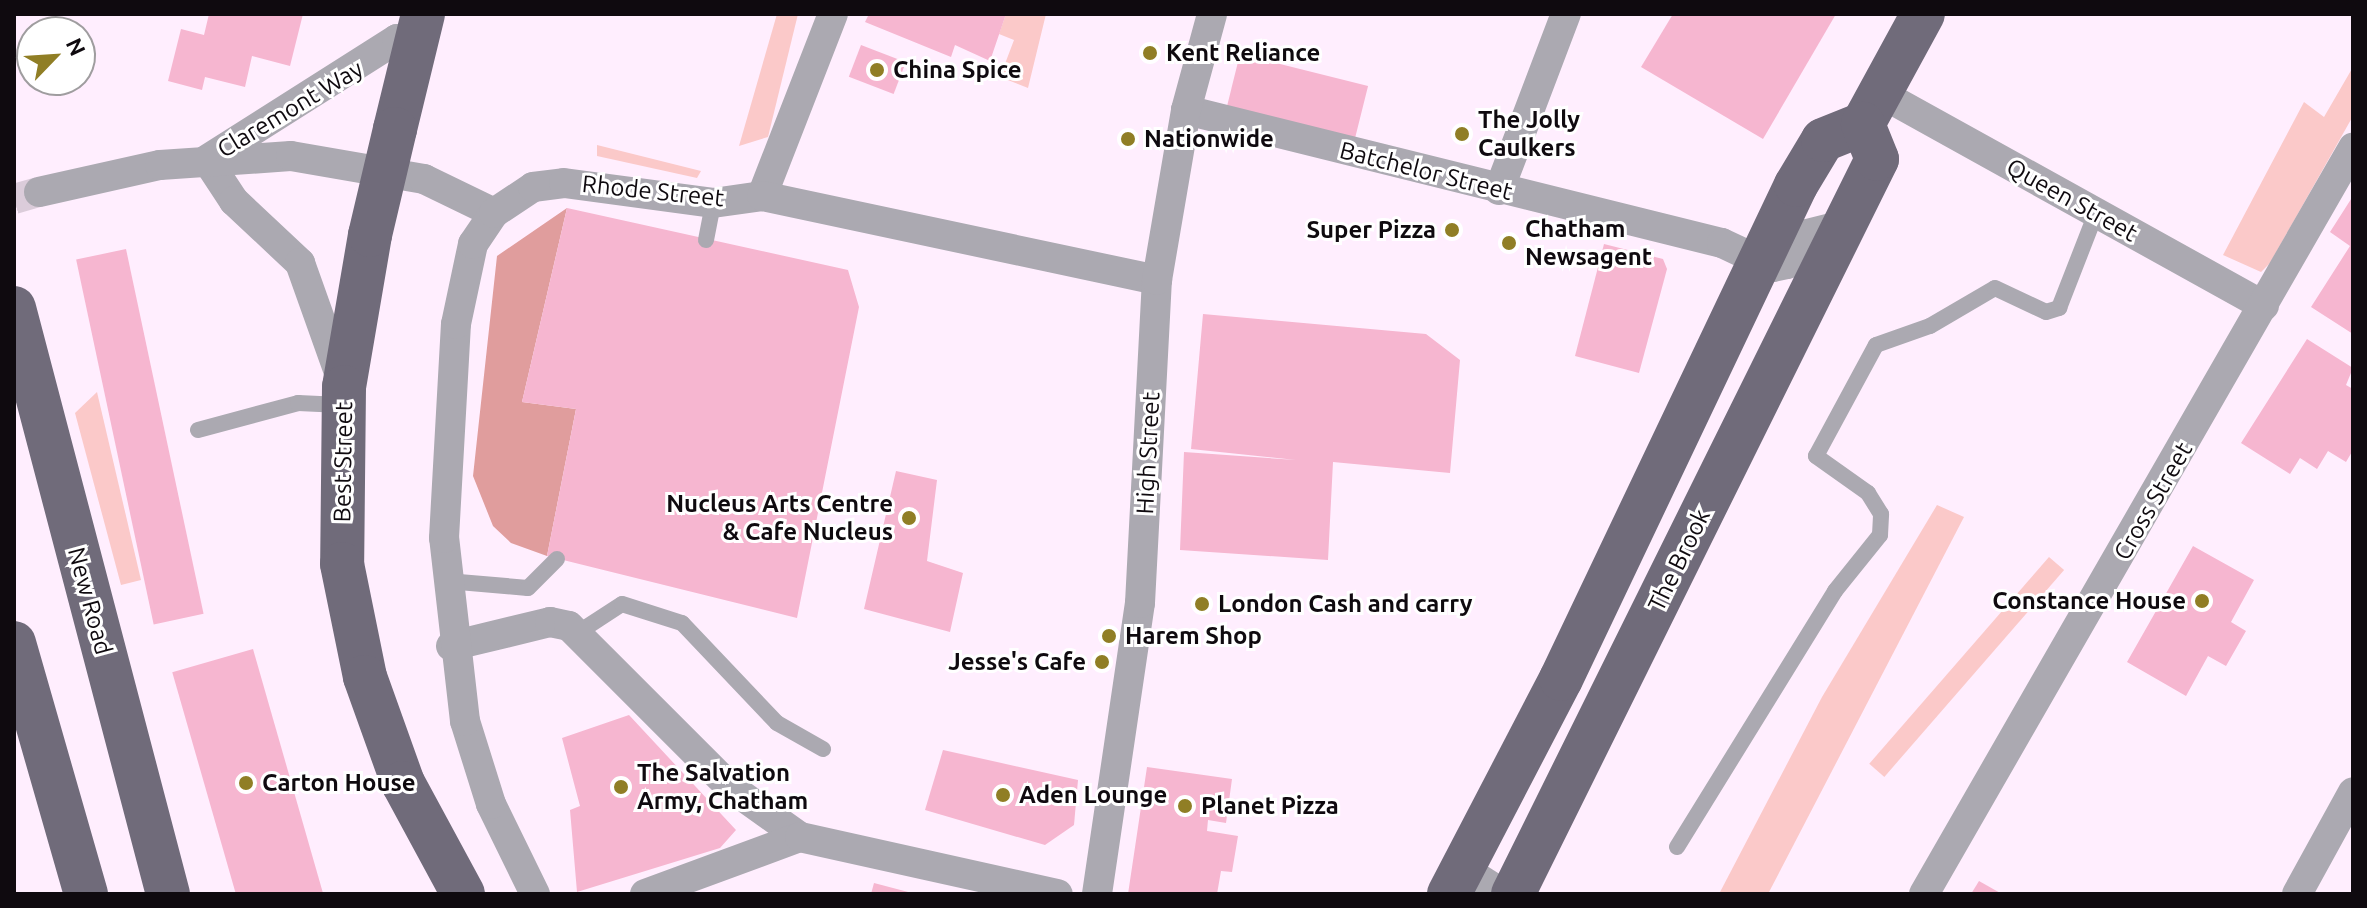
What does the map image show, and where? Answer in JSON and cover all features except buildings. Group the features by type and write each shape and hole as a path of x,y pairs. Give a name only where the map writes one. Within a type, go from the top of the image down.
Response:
{"main road":[{"path":"1456,881 1561,679 1758,260 1823,140 1872,108 1923,14"},
{"name":"Best Street","path":"419,27 370,235 344,396 342,564 365,677 403,783 463,894"},
{"name":"The Brook","path":"1513,894 1877,159 1872,108"},
{"name":"New Road","path":"14,308 168,894"},
{"path":"14,643 86,894"}],"street":[{"path":"762,196 833,14"},
{"name":"High Street","path":"1097,894 1140,603 1157,280 1186,110 1212,14"},
{"path":"1499,190 1566,14"},
{"name":"Claremont Way","path":"39,192 207,160 419,27"},
{"name":"Queen Street","path":"1872,108 2096,213 2264,306"},
{"name":"Batchelor Street","path":"1186,110 1722,243 1758,260"},
{"name":"Cross Street","path":"1924,894 2353,148"},
{"path":"207,160 337,161 455,189 494,213 473,244 449,369 447,581 451,646 491,804 535,894"},
{"name":"Claremont Way","path":"207,160 234,201 300,263 344,396"},
{"name":"Rhode Street","path":"494,213 533,187 564,183 713,203 762,196 1157,280"},
{"path":"1758,260 1785,265 1804,236 1843,225"},
{"path":"451,646 554,622 579,632 730,787 800,837 1058,894"},
{"path":"2297,894 2353,792"},
{"path":"645,894 800,837"},
{"path":"1456,881 1503,894"}],"lane":[{"path":"706,240 713,203"},
{"path":"1677,847 1835,591 1880,535 1881,514 1868,493 1816,456 1876,345 1930,326 1995,288 2046,312 2059,308 2096,213"},
{"path":"198,430 298,403 344,396"},
{"path":"447,581 528,588 557,559"},
{"path":"579,632 622,604 682,623 777,723 823,749"}],"shaded area":[{"path":"777,14 798,14 768,137 739,146"},
{"path":"1006,14 1046,14 1028,88 1000,77 1014,40 999,34"},
{"path":"2353,67 2353,116 2270,263 2261,272 2223,255 2304,102 2324,117"},
{"path":"597,145 701,171 697,178 597,156"},
{"path":"567,208 522,402 576,409 547,556 511,543 493,526 473,476 497,256"},
{"path":"97,392 141,580 121,585 75,413"},
{"path":"1937,505 1964,517 1768,894 1719,894 1822,697"},
{"path":"2049,557 2064,570 1884,777 1869,764"}],"tunnel":[{"path":"14,199 39,192"}],"place":[{"name":"Kent Reliance","path":"1150,53"},
{"name":"China Spice","path":"877,70"},
{"name":"The Jolly Caulkers","path":"1462,134"},
{"name":"Nationwide","path":"1128,139"},
{"name":"Super Pizza","path":"1452,230"},
{"name":"Chatham Newsagent","path":"1509,243"},
{"name":"Nucleus Arts Centre & Cafe Nucleus","path":"909,518"},
{"name":"Constance House","path":"2202,601"},
{"name":"London Cash and carry","path":"1202,604"},
{"name":"Harem Shop","path":"1109,636"},
{"name":"Jesse's Cafe","path":"1102,662"},
{"name":"Carton House","path":"246,783"},
{"name":"The Salvation Army, Chatham","path":"621,787"},
{"name":"Aden Lounge","path":"1003,795"},
{"name":"Planet Pizza","path":"1185,806"}]}
